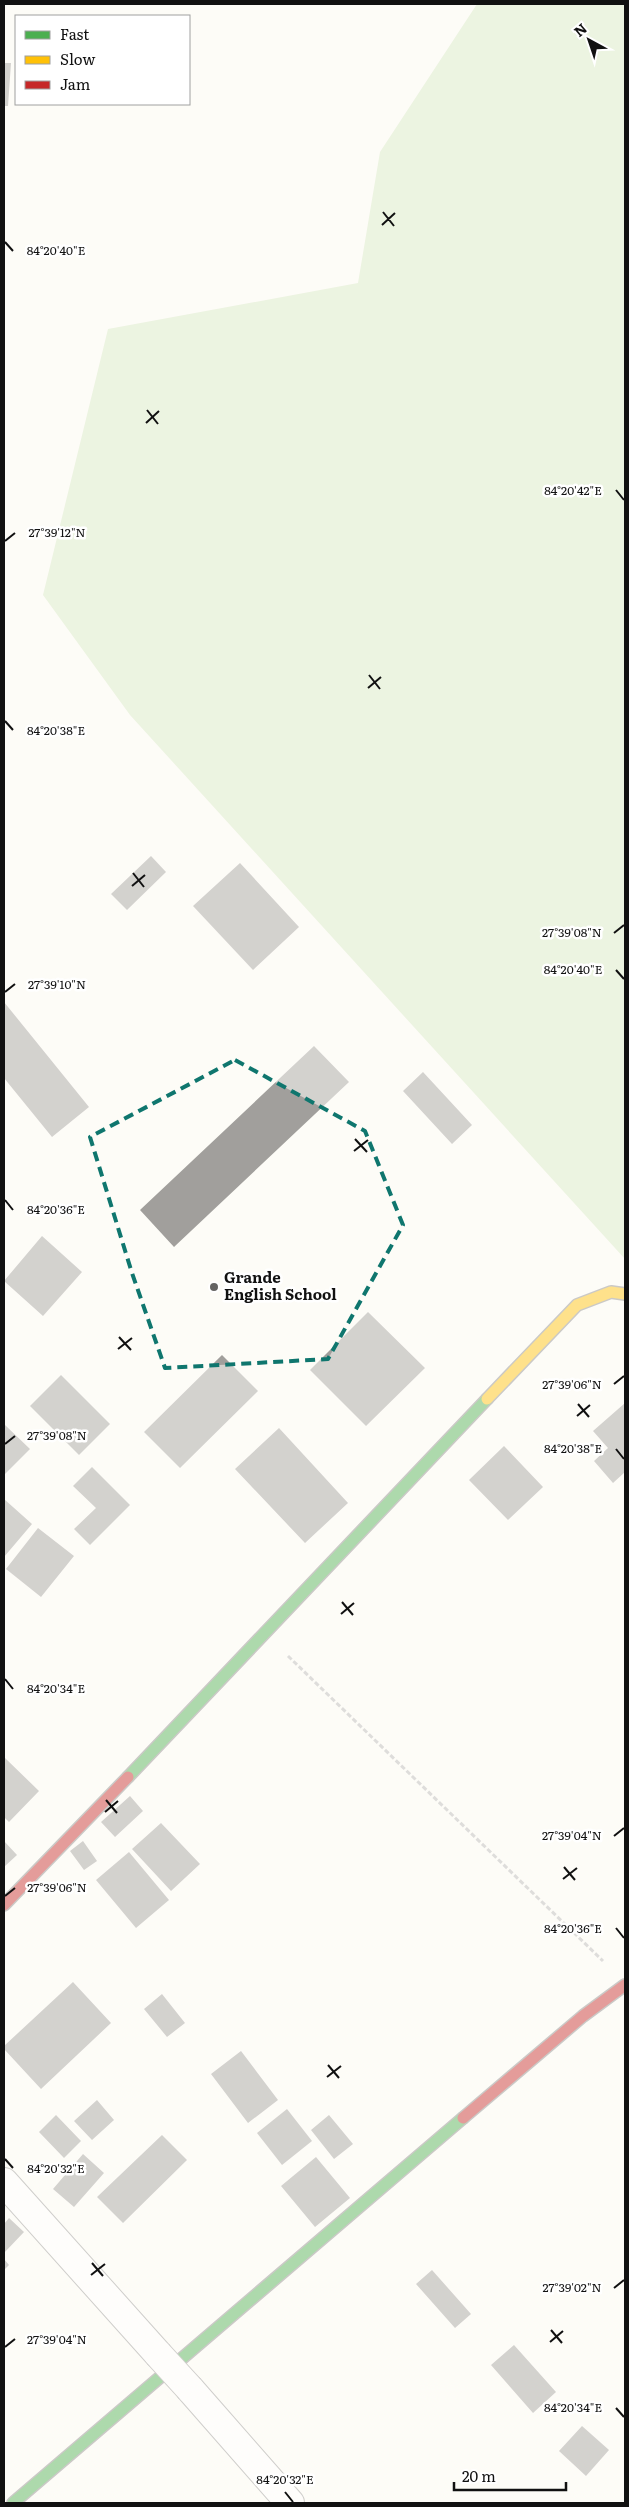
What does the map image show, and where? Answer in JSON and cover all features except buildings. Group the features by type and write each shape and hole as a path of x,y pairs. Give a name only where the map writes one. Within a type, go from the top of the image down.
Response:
{"street":[{"path":"4,1905 30,1880 577,1305 611,1292 625,1294"},
{"path":"13,2503 583,2016 625,1985"},
{"path":"4,2182 290,2503"}],"path":[{"path":"264,1633 608,1965"}],"highlighted area":[{"path":"235,1060 365,1131 403,1225 328,1359 165,1368 132,1273 90,1137"}],"green space":[{"path":"477,4 625,4 625,1259 130,715 43,595 108,329 358,283 380,152"}],"traffic: fast":[{"path":"128,1777 487,1399"},
{"path":"13,2503 463,2118"}],"traffic: slow":[{"path":"487,1399 577,1305 611,1292 625,1294"}],"traffic: jam":[{"path":"4,1905 128,1777"},
{"path":"463,2118 583,2016 625,1985"}],"place":[{"name":"Grande English School","path":"214,1287"}]}
